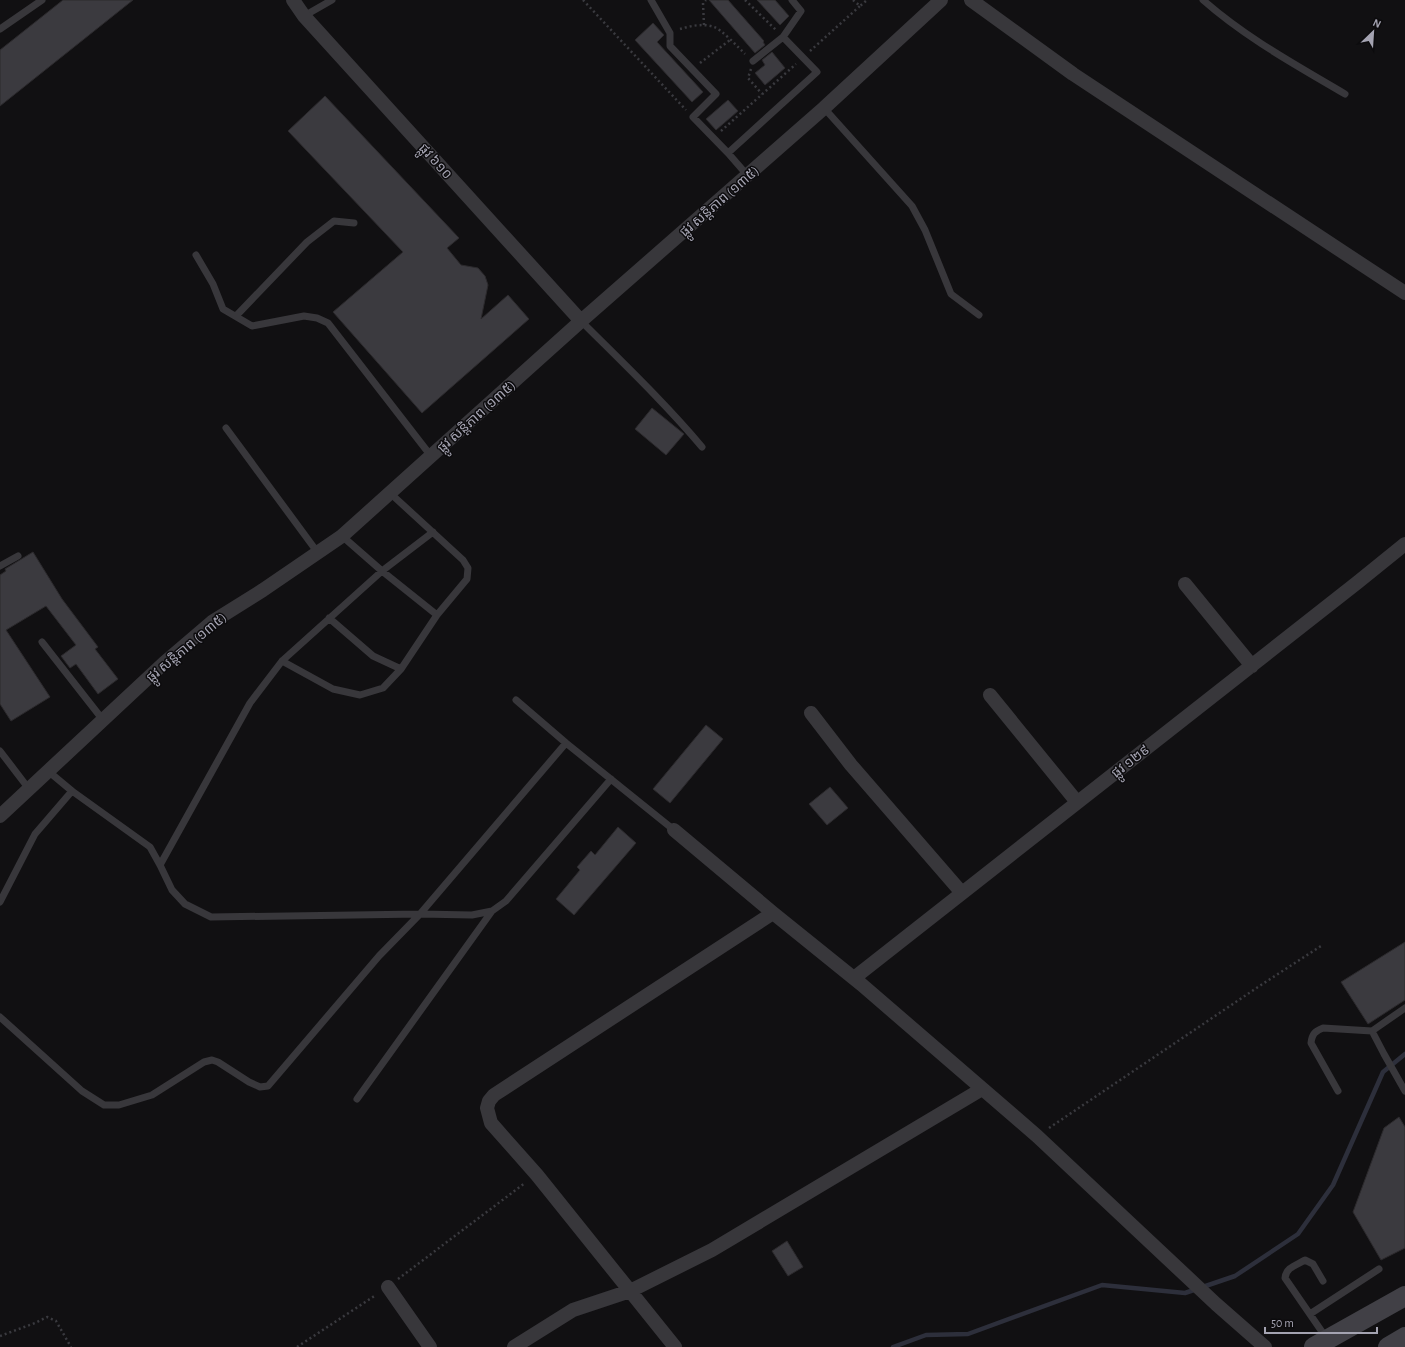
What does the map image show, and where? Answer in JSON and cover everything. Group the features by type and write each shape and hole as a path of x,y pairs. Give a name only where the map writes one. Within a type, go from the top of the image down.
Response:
{"main road":[{"path":"1320,1343 1405,1296"},
{"path":"1388,1347 1405,1337"}],"street":[{"name":"ផ្លូវ ៦១០","path":"293,0 304,16 581,321"},
{"name":"ផ្លូវ សន្តិភាព (១៣៥)","path":"0,816 164,663 212,622 342,536 581,321 824,108 941,0"},
{"path":"971,0 1073,74 1405,293"},
{"name":"ផ្លូវ ១២៩","path":"854,978 1405,544"},
{"path":"1185,584 1252,666"},
{"path":"990,695 1077,802"},
{"path":"811,713 851,765 962,893"},
{"path":"674,830 773,913 854,978 1037,1136 1216,1304 1265,1347"},
{"path":"675,1347 537,1175 491,1123 487,1108 489,1101 494,1095 773,913"},
{"path":"514,1347 573,1310 630,1290 712,1250 982,1089"},
{"path":"388,1287 430,1347"}],"lane":[{"path":"0,29 42,0"},
{"path":"304,16 332,0"},
{"path":"651,0 670,33 670,46 716,94 693,117 748,176"},
{"path":"753,62 783,37 801,11 792,0"},
{"path":"1203,0 1224,19 1252,39 1346,94"},
{"path":"728,153 817,72 783,37"},
{"path":"824,108 912,206 925,230 951,294 979,315"},
{"path":"236,316 307,242 334,221 354,223"},
{"path":"196,255 213,284 223,309 252,326 304,316 316,318 328,323 431,456"},
{"path":"581,321 672,414 702,447"},
{"path":"226,428 318,553"},
{"path":"282,661 333,689 360,695 383,688 401,669 437,615 467,579 468,568 463,560 390,493"},
{"path":"160,865 250,703 282,661 382,571 433,532"},
{"path":"342,536 382,571 437,615"},
{"path":"0,566 18,556"},
{"path":"329,618 373,656 401,669"},
{"path":"42,642 103,720"},
{"path":"516,700 566,743 674,830"},
{"path":"0,1018 82,1091 104,1105 119,1104 152,1095 204,1062 212,1060 218,1062 248,1082 260,1086 268,1086 379,956 420,914 566,743"},
{"path":"0,750 29,789"},
{"path":"48,771 72,791 150,847 172,890 185,904 211,917 420,914 472,916 492,911"},
{"path":"357,1099 492,911 506,901 611,779"},
{"path":"0,902 35,834 72,791"},
{"path":"1338,1091 1312,1043 1312,1036 1316,1031 1323,1028 1372,1031 1405,1008"},
{"path":"1372,1031 1405,1091"},
{"path":"1320,1343 1310,1314 1285,1278 1285,1273 1288,1269 1305,1260 1313,1264 1323,1281"},
{"path":"1310,1314 1379,1269"}],"path":[{"path":"583,0 693,117"},
{"path":"704,25 703,3 706,0"},
{"path":"745,0 783,37"},
{"path":"854,0 860,6"},
{"path":"713,138 867,0"},
{"path":"670,33 692,26 704,25 715,27 753,62 748,78 762,94"},
{"path":"692,70 730,40"},
{"path":"1037,1136 1260,985 1322,946"},
{"path":"297,1347 388,1287 537,1175"},
{"path":"0,1336 47,1317 56,1320 71,1347"}],"building":[{"path":"63,0 133,0 0,106 0,50"},
{"path":"709,0 728,0 764,41 763,42 765,45 755,53"},
{"path":"757,0 775,0 789,16 780,25"},
{"path":"653,23 664,35 657,42 703,92 692,102 635,40"},
{"path":"772,52 785,68 765,85 755,73 765,65 762,60"},
{"path":"325,96 459,238 447,248 461,265 478,268 485,276 488,285 481,319 508,295 529,319 422,413 333,312 403,252 288,131"},
{"path":"728,100 738,111 716,130 706,119"},
{"path":"652,408 684,434 666,455 635,429"},
{"path":"33,552 62,599 98,647 95,649 118,679 98,694 76,664 70,668 61,656 76,645 46,606 6,630 50,697 11,721 0,704 0,575 6,571 5,569"},
{"path":"706,725 723,739 670,803 653,789"},
{"path":"830,787 848,808 827,825 809,804"},
{"path":"618,827 636,843 574,915 556,899 580,870 577,867 591,851 595,855"},
{"path":"1405,942 1405,1000 1368,1024 1341,982"},
{"path":"1399,1117 1405,1127 1405,1248 1381,1260 1353,1212 1384,1128"},
{"path":"787,1241 803,1267 788,1276 772,1251"}],"waterway":[{"path":"893,1347 926,1335 968,1334 1102,1285 1185,1293 1235,1276 1298,1234 1333,1185 1383,1072 1405,1054"}]}
